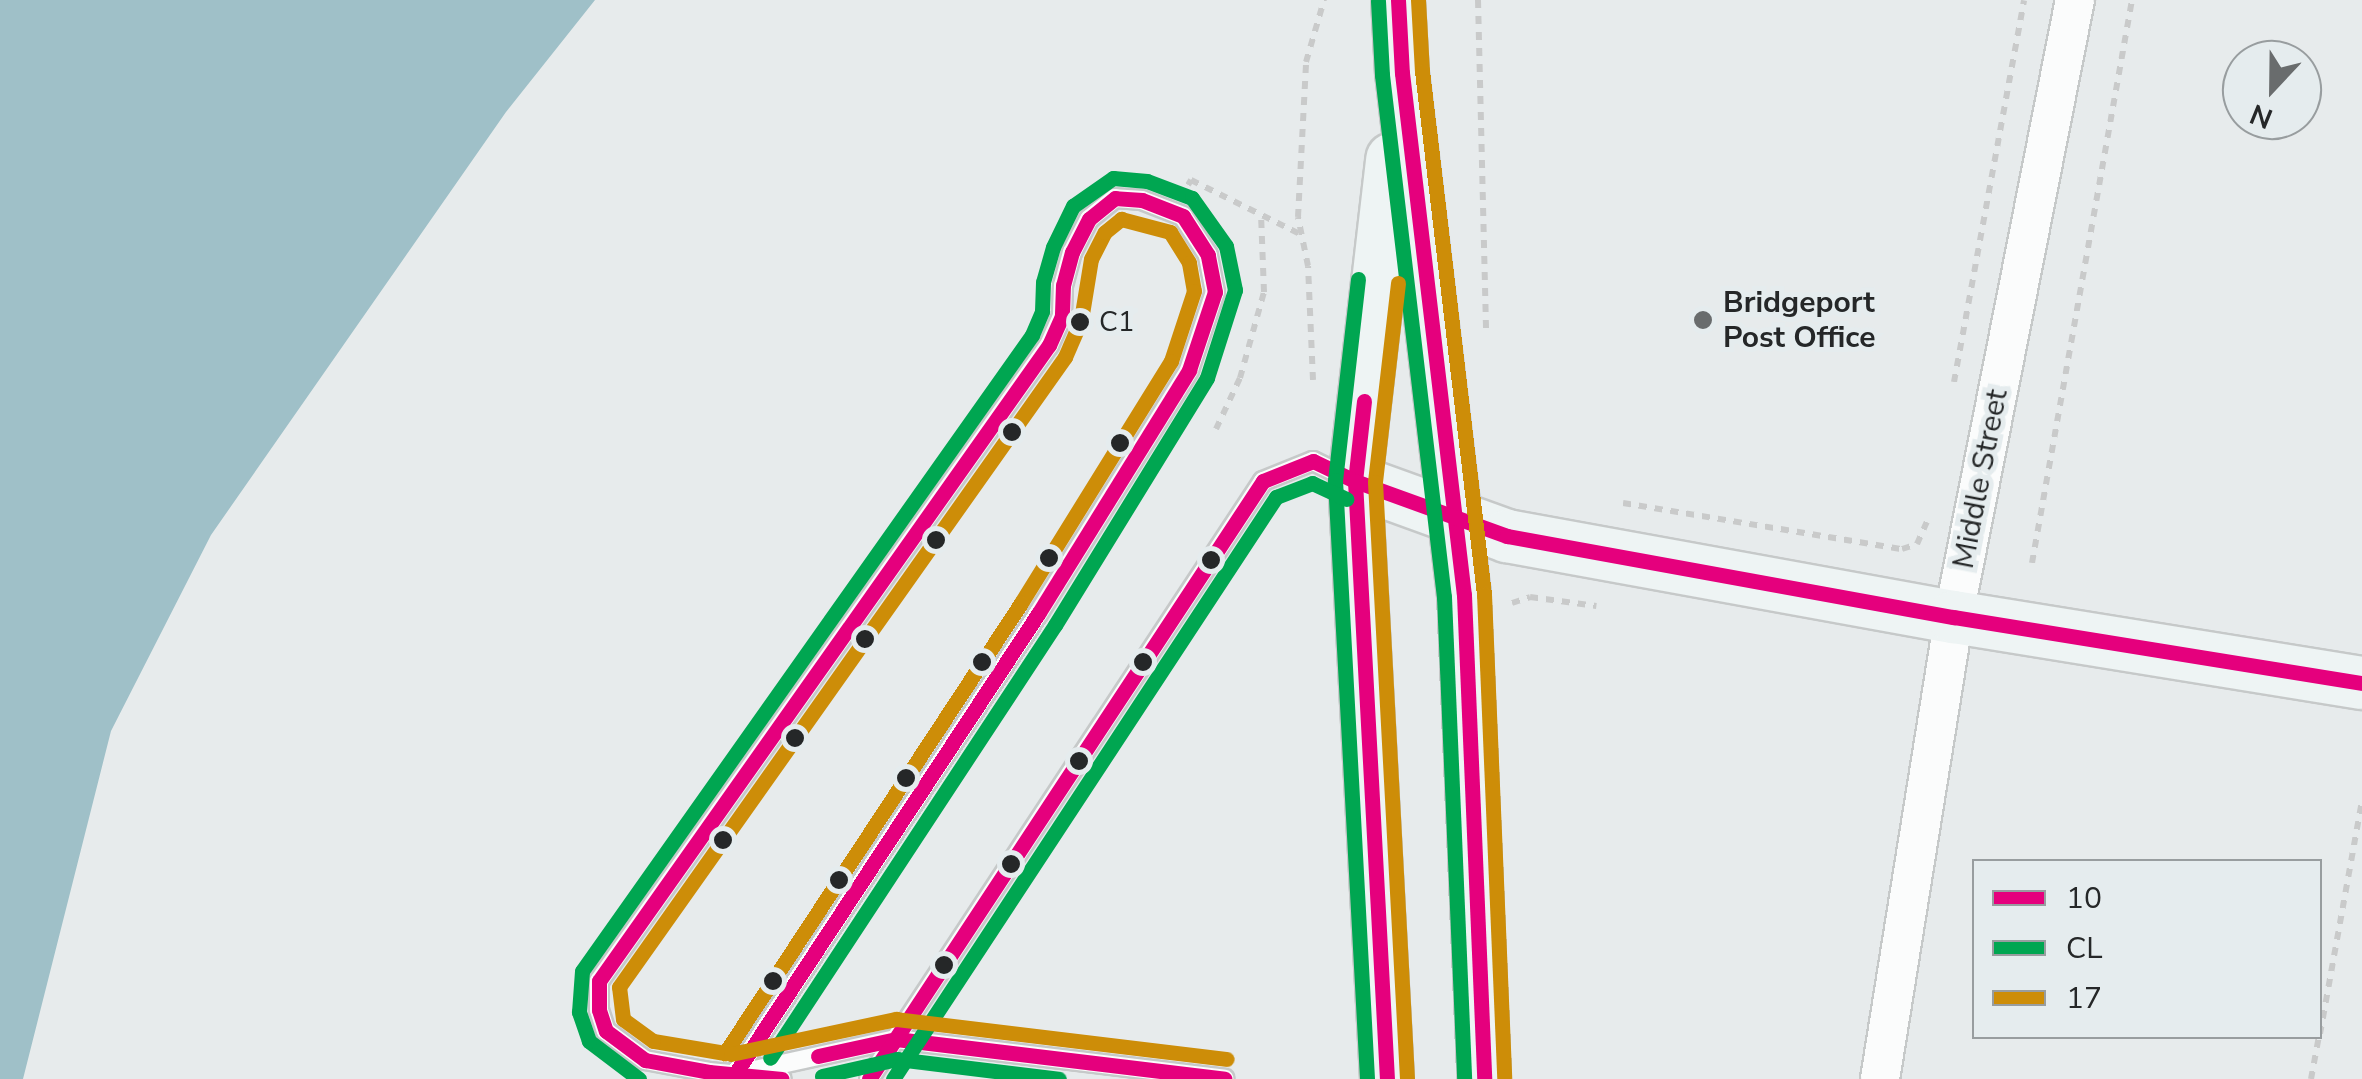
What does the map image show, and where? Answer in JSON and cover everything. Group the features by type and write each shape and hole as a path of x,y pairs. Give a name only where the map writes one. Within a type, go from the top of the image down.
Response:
{"main road":[{"path":"1398,0 1402,73 1464,595 1484,1079"},
{"path":"1387,1079 1354,481 1402,73"},
{"path":"1354,481 1507,536 1954,617 2362,683"}],"street":[{"name":"Middle Street","path":"1880,1079 1954,617 2075,0"}],"lane":[{"path":"735,1074 1038,614 1189,370 1215,292 1208,255 1182,216 1142,200 1115,198 1090,219 1072,252 1062,285 1062,316 1050,344 600,981 599,1010 606,1031 645,1060 735,1074 782,1079"},
{"path":"869,1079 1263,481 1314,461 1354,481"},
{"path":"735,1074 896,1038 1225,1079"}],"path":[{"path":"1313,380 1298,217 1306,62 1324,0"},
{"path":"1478,0 1487,348"},
{"path":"1953,384 2024,0"},
{"path":"2032,563 2132,0"},
{"path":"1174,213 1191,180 1302,235"},
{"path":"1216,429 1240,378 1264,292 1261,215"},
{"path":"1605,500 1902,548 1917,544 1929,519"},
{"path":"2322,1020 2362,800"},
{"path":"2312,1079 2319,1039"}],"water":[{"path":"0,0 595,0 506,112 211,535 111,731 23,1079 0,1079"}],"transit line":[{"name":"10","path":"1398,0 1402,73 1464,595 1484,1079"},
{"name":"17","path":"1418,0 1422,71 1484,594 1504,1078"},
{"name":"CL","path":"1378,1 1382,75 1444,597 1464,1079"},
{"name":"CL","path":"639,1079 589,1041 579,1012 582,971 1032,335 1042,311 1043,282 1053,247 1073,206 1113,178 1147,181 1192,198 1226,246 1235,290 1207,378 1055,625 770,1058"},
{"name":"10","path":"735,1074 1038,614 1189,370 1215,292 1208,255 1183,216 1142,200 1115,198 1089,219 1072,252 1063,285 1062,316 1049,345 599,981 599,1010 606,1031 645,1060 709,1072 782,1079"},
{"name":"17","path":"1121,219 1170,232 1189,263 1194,291 1171,361 1021,603 725,1053 653,1041 623,1019 619,987 1065,357 1081,320 1091,259 1105,232 1121,219"},
{"name":"CL","path":"1358,279 1335,480 1367,1079"},
{"name":"17","path":"1398,283 1375,482 1407,1078"},
{"name":"10","path":"1364,401 1355,481 1387,1079"},
{"name":"10","path":"869,1079 1263,481 1313,461 1355,481 1507,536 1954,617 2362,683"},
{"name":"CL","path":"893,1079 1276,497 1312,483 1346,499"},
{"name":"17","path":"731,1054 896,1019 1227,1059"},
{"name":"10","path":"818,1056 896,1039 1225,1079"},
{"name":"CL","path":"822,1076 897,1059 1059,1079"}],"place":[{"name":"Bridgeport Post Office","path":"1703,320"},
{"name":"C1","path":"1080,322"}]}
